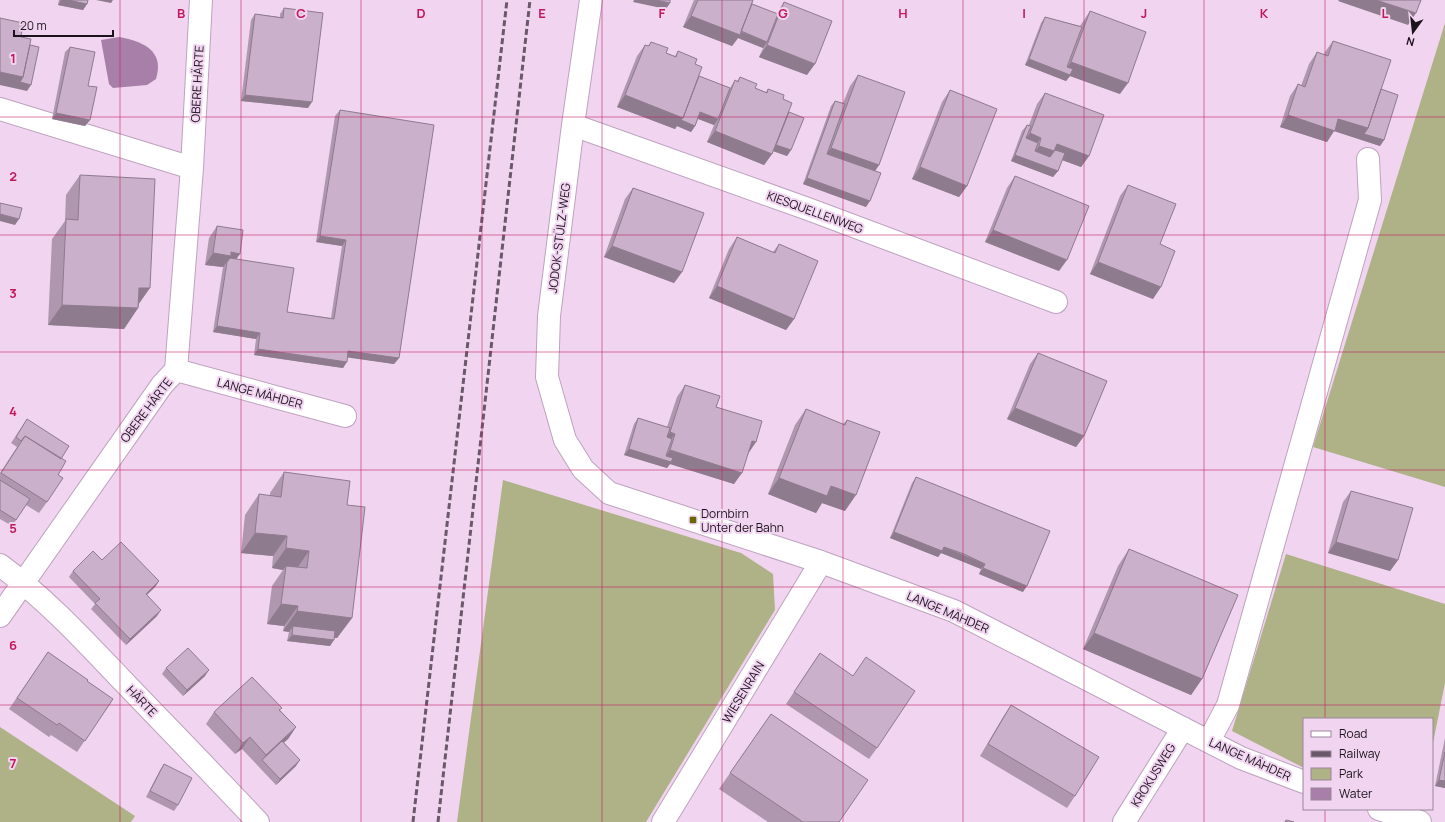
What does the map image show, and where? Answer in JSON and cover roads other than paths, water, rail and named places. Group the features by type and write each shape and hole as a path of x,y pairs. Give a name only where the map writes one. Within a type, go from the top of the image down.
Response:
{"street":[{"name":"OBERE HÄRTE","path":"0,616 162,385 176,370 192,168 201,0"},
{"name":"JODOK-STÜLZ-WEG","path":"583,469 565,440 547,377 549,316 573,125 591,0"},
{"path":"0,109 192,168"},
{"name":"KIESQUELLENWEG","path":"573,125 808,209 1056,302"},
{"path":"1209,741 1228,705 1370,200 1368,159"},
{"name":"LANGE MÄHDER","path":"176,370 345,416"},
{"name":"LANGE MÄHDER","path":"583,469 609,493 821,562 954,611 1241,758 1303,782"},
{"name":"WIESENRAIN","path":"663,822 821,562"},
{"name":"HÄRTE","path":"0,565 23,582 67,623 258,822"},
{"name":"KROKUSWEG","path":"1124,822 1183,728"},
{"path":"1382,810 1420,822"}],"water":[{"path":"119,37 138,42 150,49 157,60 158,72 156,79 147,85 113,88 109,84 101,40"}],"railway":[{"path":"413,822 507,0"},
{"path":"438,822 530,0"}],"place":[{"name":"Dornbirn Unter der Bahn","path":"693,520"}]}
